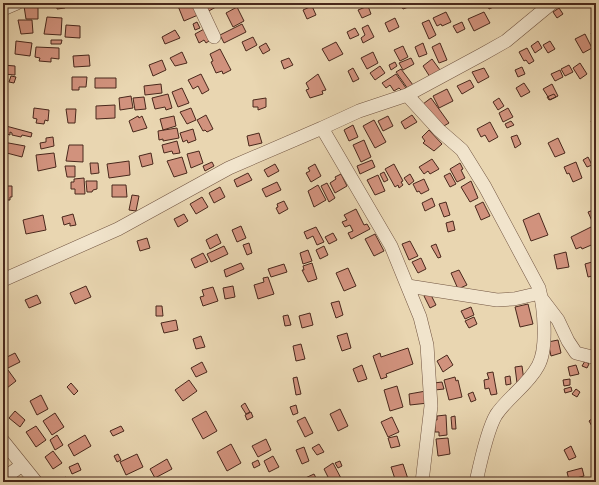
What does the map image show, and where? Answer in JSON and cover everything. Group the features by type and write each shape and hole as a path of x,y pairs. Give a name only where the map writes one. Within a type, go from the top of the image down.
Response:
{"street":[{"path":"3,9 17,3"},
{"path":"198,3 214,37"},
{"path":"3,280 118,229 229,168 359,111 407,95 506,41 545,6"},
{"path":"407,95 439,130 462,150 485,187 541,296 558,320 568,342 576,352 596,358"},
{"path":"322,128 391,246 420,317 427,345 431,406 422,482"},
{"path":"408,286 497,300 541,296"},
{"path":"476,482 494,420 539,366 544,338 544,319 541,296"},
{"path":"3,441 36,482"},
{"path":"3,479 22,465"}],"building":[{"path":"52,3 65,3 65,8 57,9 57,7 52,7"},
{"path":"193,3 198,15 184,21 178,6"},
{"path":"205,3 223,3 207,12"},
{"path":"397,3 409,3 411,6 403,9 400,4 398,5"},
{"path":"487,3 500,3 500,4 489,9"},
{"path":"38,5 38,19 26,19 24,6"},
{"path":"312,6 316,15 307,19 303,10"},
{"path":"368,6 371,14 362,18 358,10"},
{"path":"237,7 244,21 233,27 226,13"},
{"path":"559,8 563,14 557,18 553,12"},
{"path":"446,12 451,22 442,26 441,24 437,26 433,18"},
{"path":"484,12 490,23 474,31 468,19"},
{"path":"47,17 62,18 61,35 44,34"},
{"path":"395,18 399,27 389,32 385,23"},
{"path":"18,20 32,20 33,33 21,34"},
{"path":"429,20 436,35 429,39 422,23"},
{"path":"197,22 200,28 195,30 193,24"},
{"path":"462,22 465,29 457,33 453,26"},
{"path":"242,24 246,32 224,43 220,35"},
{"path":"66,25 80,26 80,38 65,37"},
{"path":"368,25 374,37 363,43 361,38 365,35 362,28"},
{"path":"596,27 595,41 591,33 593,32 592,29"},
{"path":"206,28 212,39 206,43 204,40 199,43 195,34"},
{"path":"355,28 359,35 350,39 347,32"},
{"path":"175,30 180,38 165,44 162,37"},
{"path":"585,34 592,48 583,53 575,39"},
{"path":"253,37 257,45 246,51 242,42"},
{"path":"51,40 62,40 61,44 51,44"},
{"path":"16,41 32,43 30,56 15,54"},
{"path":"538,41 542,48 535,53 531,46"},
{"path":"550,41 555,49 548,53 543,45"},
{"path":"336,42 343,54 329,61 322,49"},
{"path":"266,43 270,50 263,54 259,47"},
{"path":"423,43 427,54 419,57 415,47"},
{"path":"440,43 447,60 439,63 432,47"},
{"path":"403,46 408,57 400,61 394,50"},
{"path":"36,47 59,48 59,59 51,58 51,62 39,61 40,58 35,57"},
{"path":"527,48 534,61 529,64 526,60 524,61 519,52"},
{"path":"220,49 231,70 223,74 222,71 216,73 211,62 213,61 210,54"},
{"path":"182,52 187,63 175,66 170,58"},
{"path":"373,52 378,63 367,69 361,58"},
{"path":"89,55 90,66 74,67 73,56"},
{"path":"289,58 293,65 284,69 281,61"},
{"path":"411,58 414,64 403,70 399,63"},
{"path":"432,59 440,70 430,77 423,66"},
{"path":"162,60 166,70 153,76 149,65"},
{"path":"395,62 397,66 391,70 389,65"},
{"path":"580,63 587,74 580,79 573,68"},
{"path":"3,65 15,66 15,75 3,74"},
{"path":"569,65 573,72 565,76 561,69"},
{"path":"380,66 385,73 375,80 370,73"},
{"path":"522,67 525,74 518,77 515,70"},
{"path":"353,68 359,79 353,82 348,71"},
{"path":"484,68 489,77 478,83 472,72"},
{"path":"401,69 413,85 408,89 396,72"},
{"path":"560,70 563,77 555,81 551,74"},
{"path":"201,74 209,90 202,94 198,86 193,89 188,80"},
{"path":"318,74 326,90 322,91 323,94 310,98 306,90 309,89 306,83"},
{"path":"396,74 406,88 402,91 399,88 394,91 390,85 386,88 382,83"},
{"path":"11,76 16,77 14,83 9,82"},
{"path":"72,77 87,77 86,87 79,87 79,90 72,90"},
{"path":"95,78 116,78 116,88 95,88"},
{"path":"470,80 474,87 462,94 457,86"},
{"path":"524,83 530,92 521,97 516,88"},
{"path":"161,84 162,93 145,95 144,86"},
{"path":"552,84 558,96 550,100 543,89"},
{"path":"182,88 189,103 178,107 172,92"},
{"path":"447,89 453,101 439,108 433,96"},
{"path":"168,94 172,108 166,110 165,107 155,109 152,98"},
{"path":"554,94 556,97 549,100 547,97"},
{"path":"131,96 133,108 120,110 119,98"},
{"path":"144,97 146,109 135,110 133,98"},
{"path":"266,98 266,107 258,110 258,107 253,107 253,100"},
{"path":"431,98 449,123 442,127 423,104"},
{"path":"499,98 504,106 498,110 493,102"},
{"path":"115,105 115,118 96,119 96,106"},
{"path":"34,108 49,110 48,121 45,120 44,124 36,123 37,119 33,118"},
{"path":"191,108 196,120 187,124 180,112"},
{"path":"508,108 513,117 503,122 499,113"},
{"path":"66,109 76,109 75,123 68,123"},
{"path":"206,115 213,129 207,132 205,130 203,131 197,120"},
{"path":"412,115 417,122 405,129 401,122"},
{"path":"138,116 139,118 142,116 147,128 133,132 129,121"},
{"path":"174,116 176,126 163,130 160,119"},
{"path":"388,116 393,126 383,131 378,121"},
{"path":"596,119 596,131 591,121"},
{"path":"374,120 386,142 375,148 363,126"},
{"path":"511,121 514,125 507,128 505,124"},
{"path":"490,122 498,137 489,142 485,135 481,137 477,129"},
{"path":"353,125 358,137 349,141 344,130"},
{"path":"6,126 32,133 31,137 12,135 10,132 10,135 4,133"},
{"path":"177,128 179,138 163,141 163,139 159,140 158,131"},
{"path":"193,129 196,140 188,143 187,140 183,142 180,133"},
{"path":"429,130 442,144 434,151 423,143 425,141 422,137"},
{"path":"259,133 262,143 249,146 247,136"},
{"path":"517,135 521,144 515,148 511,137"},
{"path":"53,137 54,146 41,149 40,143 46,142 46,138"},
{"path":"558,138 565,153 555,157 548,143"},
{"path":"364,140 371,157 361,162 353,145"},
{"path":"177,141 180,153 173,154 172,151 164,153 162,145"},
{"path":"3,142 25,146 22,157 3,152"},
{"path":"69,145 83,145 83,162 66,161"},
{"path":"199,151 203,163 191,168 187,154"},
{"path":"54,153 56,167 38,171 36,155"},
{"path":"151,153 153,164 142,167 139,156"},
{"path":"182,157 187,173 174,177 167,161"},
{"path":"588,157 592,165 587,167 583,160"},
{"path":"432,159 439,169 430,174 428,171 424,174 419,167"},
{"path":"372,160 375,167 360,174 357,166"},
{"path":"129,161 130,175 109,178 107,164"},
{"path":"212,162 214,166 205,171 203,166"},
{"path":"576,162 582,178 573,182 569,173 567,174 564,167"},
{"path":"90,163 98,163 99,173 91,174"},
{"path":"460,163 463,169 461,170 465,178 457,182 450,169"},
{"path":"275,164 279,171 268,177 264,170"},
{"path":"315,164 321,176 311,182 306,173 310,171 308,168"},
{"path":"394,164 403,181 401,182 403,185 399,188 398,185 395,187 385,169"},
{"path":"65,166 75,166 75,177 67,177"},
{"path":"384,172 388,180 384,182 380,174"},
{"path":"248,173 252,180 237,187 234,180"},
{"path":"450,173 456,184 450,187 444,176"},
{"path":"341,174 347,186 335,193 330,183 336,179 335,177"},
{"path":"410,174 414,181 409,185 404,178"},
{"path":"378,175 385,191 375,195 367,180"},
{"path":"84,178 85,194 75,194 75,189 71,189 71,182 74,182 74,179"},
{"path":"424,179 429,190 421,194 419,191 417,192 413,184"},
{"path":"86,181 97,181 97,189 93,190 92,192 87,192"},
{"path":"471,181 478,198 470,202 461,187"},
{"path":"277,182 281,190 266,197 262,189"},
{"path":"327,183 335,198 329,202 321,186"},
{"path":"112,185 126,185 127,197 112,197"},
{"path":"318,185 326,200 314,207 308,191"},
{"path":"3,186 12,186 12,197 10,197 10,200 3,200"},
{"path":"220,187 225,197 214,203 209,193"},
{"path":"132,195 139,196 136,211 129,210"},
{"path":"202,197 208,207 196,214 190,204"},
{"path":"432,198 435,206 425,211 422,203"},
{"path":"284,201 288,209 279,214 276,208 278,207 277,204"},
{"path":"446,202 450,215 444,217 439,204"},
{"path":"483,202 490,216 481,220 475,206"},
{"path":"356,209 364,225 367,224 370,229 351,239 348,233 353,231 350,225 345,227 342,222 347,220 344,215"},
{"path":"596,209 596,219 592,221 588,212"},
{"path":"539,213 548,235 531,241 523,220"},
{"path":"73,214 76,225 70,226 70,223 64,225 62,217"},
{"path":"184,214 188,221 178,227 174,219"},
{"path":"43,215 46,230 26,234 23,220"},
{"path":"453,221 455,230 448,232 446,223"},
{"path":"241,226 246,238 237,242 232,230"},
{"path":"316,227 324,242 317,245 313,236 307,239 304,232"},
{"path":"591,227 596,238 596,243 582,249 581,247 576,249 571,237"},
{"path":"333,233 337,240 329,244 325,237"},
{"path":"217,234 221,243 210,249 206,240"},
{"path":"375,234 384,251 374,256 365,239"},
{"path":"147,238 150,248 140,251 137,241"},
{"path":"410,241 418,256 409,260 402,244"},
{"path":"249,243 252,253 247,255 243,245"},
{"path":"436,244 441,257 438,258 431,246"},
{"path":"224,246 228,254 211,262 207,254"},
{"path":"324,246 328,255 320,259 316,250"},
{"path":"308,250 312,261 303,264 300,253"},
{"path":"566,252 569,267 557,269 554,255"},
{"path":"203,253 208,262 195,268 191,259"},
{"path":"421,258 426,269 418,273 412,262"},
{"path":"592,262 596,275 588,277 585,264"},
{"path":"241,263 244,269 226,277 224,270"},
{"path":"312,263 317,279 308,282 302,270 304,270 303,266"},
{"path":"284,264 287,272 271,277 268,269"},
{"path":"348,268 356,286 344,291 336,273"},
{"path":"459,270 467,285 458,289 451,273"},
{"path":"268,277 274,294 258,299 254,285 264,282 263,278"},
{"path":"86,286 91,297 75,304 70,293"},
{"path":"233,286 235,297 225,299 223,288"},
{"path":"213,287 218,301 203,306 200,297 204,296 202,290"},
{"path":"430,293 436,305 430,308 424,296"},
{"path":"37,295 41,303 29,308 25,300"},
{"path":"339,301 343,315 336,318 331,303"},
{"path":"528,304 533,324 520,327 515,307"},
{"path":"156,306 162,306 163,316 156,316"},
{"path":"471,307 474,315 465,319 461,311"},
{"path":"310,313 313,325 302,328 299,316"},
{"path":"288,315 291,325 285,326 283,316"},
{"path":"474,317 477,324 469,328 465,321"},
{"path":"176,320 178,330 164,333 161,323"},
{"path":"347,333 351,348 342,351 337,336"},
{"path":"201,336 205,347 196,349 193,339"},
{"path":"558,340 561,353 551,356 548,342"},
{"path":"301,344 305,359 296,361 293,346"},
{"path":"408,348 413,364 386,374 387,377 381,379 373,356 380,353 381,357"},
{"path":"15,353 20,362 4,370 3,359"},
{"path":"447,355 453,365 443,372 437,361"},
{"path":"585,361 589,364 587,368 582,366"},
{"path":"202,362 207,372 196,377 191,368"},
{"path":"362,365 367,379 358,382 353,369"},
{"path":"576,365 579,374 570,376 568,367"},
{"path":"522,366 524,381 517,383 515,367"},
{"path":"8,370 16,381 7,388 3,382 3,373"},
{"path":"493,372 497,394 491,395 489,388 485,389 484,380 489,379 487,373"},
{"path":"510,376 511,384 506,385 505,377"},
{"path":"297,377 301,394 296,395 293,378"},
{"path":"455,377 456,381 458,380 462,397 449,400 444,380"},
{"path":"570,379 570,385 564,386 563,380"},
{"path":"189,380 197,391 183,401 175,390"},
{"path":"442,382 444,389 435,390 434,383"},
{"path":"71,383 78,391 74,395 67,387"},
{"path":"397,386 403,407 390,411 384,390"},
{"path":"571,387 572,391 565,393 564,389"},
{"path":"576,389 580,392 577,397 572,394"},
{"path":"426,391 428,403 410,405 409,394"},
{"path":"473,392 476,400 471,402 468,394"},
{"path":"41,395 48,409 37,415 30,401"},
{"path":"245,403 250,412 246,414 241,406"},
{"path":"296,405 298,413 293,415 290,407"},
{"path":"340,409 348,426 338,431 330,414"},
{"path":"15,411 25,420 20,427 9,418"},
{"path":"206,411 217,431 203,439 192,419"},
{"path":"251,412 253,417 247,420 245,415"},
{"path":"55,413 64,427 52,435 43,421"},
{"path":"446,415 447,435 439,436 439,432 435,432 435,420 437,420 437,416"},
{"path":"455,416 456,429 452,429 451,417"},
{"path":"305,417 313,433 305,437 297,421"},
{"path":"392,417 399,432 388,437 381,422"},
{"path":"593,418 596,427 593,428 589,421"},
{"path":"36,426 46,440 36,447 26,432"},
{"path":"121,426 124,431 113,436 110,431"},
{"path":"57,435 63,445 55,450 50,440"},
{"path":"85,435 91,446 74,456 68,445"},
{"path":"397,436 400,446 391,448 388,438"},
{"path":"448,438 450,454 438,456 436,439"},
{"path":"266,439 271,450 258,457 252,446"},
{"path":"231,444 241,463 227,471 217,452"},
{"path":"319,444 324,452 317,455 312,448"},
{"path":"571,446 576,457 569,460 564,450"},
{"path":"304,447 309,461 302,464 296,450"},
{"path":"53,451 62,463 53,469 45,457"},
{"path":"118,454 121,460 117,462 114,456"},
{"path":"137,454 143,467 126,475 120,462"},
{"path":"273,456 279,467 269,472 264,461"},
{"path":"167,459 172,469 155,478 150,469"},
{"path":"258,460 260,465 254,468 252,463"},
{"path":"340,461 342,466 338,468 335,463"},
{"path":"78,463 81,470 72,474 69,467"},
{"path":"333,463 343,482 326,482 324,480 328,477 324,469"},
{"path":"403,464 409,482 396,482 391,467"},
{"path":"582,468 584,476 569,480 567,472"},
{"path":"314,474 318,482 303,482 301,480"},
{"path":"66,477 70,482 58,482"}]}
